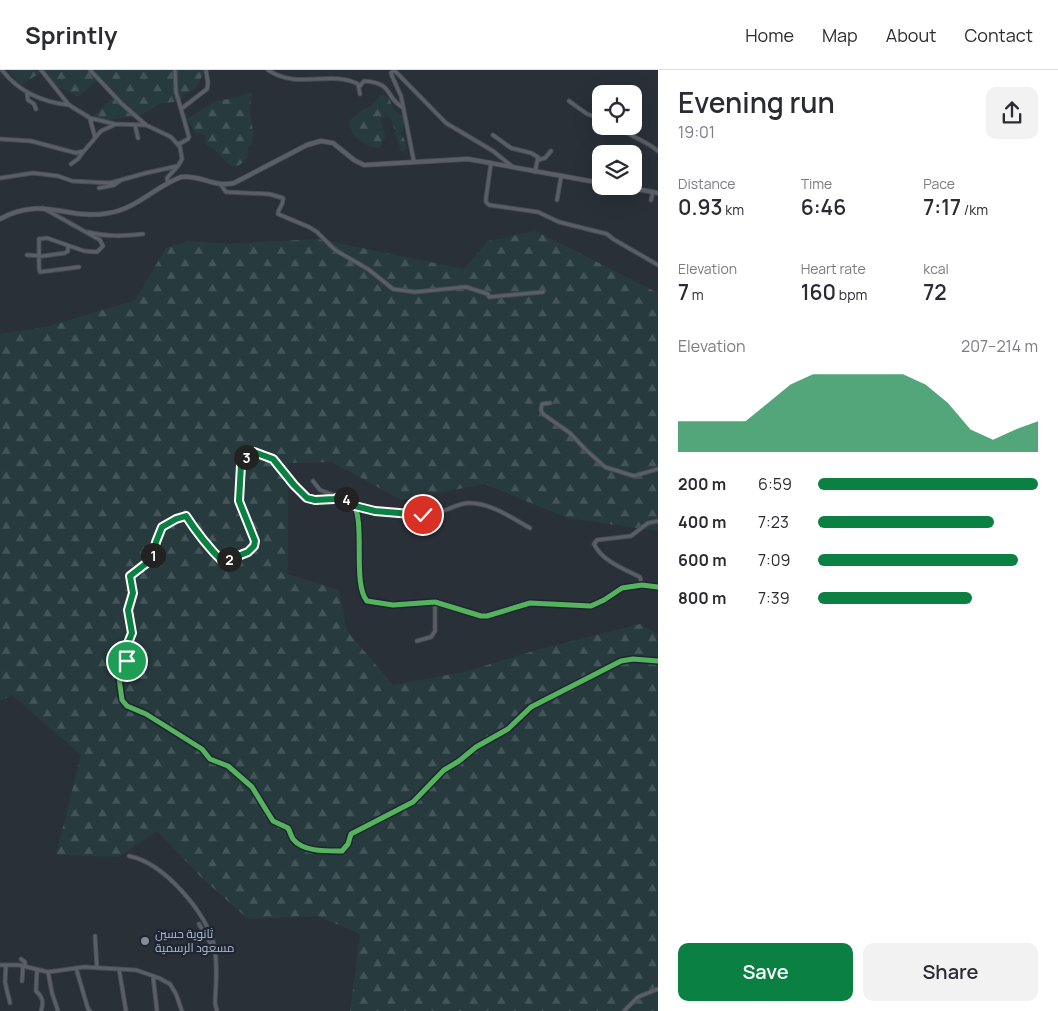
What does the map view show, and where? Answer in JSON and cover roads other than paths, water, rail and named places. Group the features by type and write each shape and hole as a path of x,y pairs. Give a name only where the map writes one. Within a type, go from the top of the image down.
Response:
{"street":[{"path":"2,70 13,84 26,92 51,102 70,105"},
{"path":"41,70 70,105 90,118 115,124 146,125"},
{"path":"90,70 122,104 146,125 171,137 179,144 182,153 178,166 167,178 168,183"},
{"path":"175,70 176,92 189,137 179,144"},
{"path":"181,109 207,89 206,70"},
{"path":"268,70 278,76 302,77 312,74"},
{"path":"414,163 399,89 391,73 394,70 446,123 493,150 513,168"},
{"path":"344,75 359,87"},
{"path":"360,94 359,87 362,82 379,84 389,91 395,103 403,107"},
{"path":"26,92 28,100 34,104 36,109"},
{"path":"569,101 592,116"},
{"path":"90,118 95,137"},
{"path":"71,164 78,159 101,131 115,124"},
{"path":"135,125 138,138"},
{"path":"493,135 511,148 536,155 538,160 535,172"},
{"path":"629,135 658,151"},
{"path":"0,139 31,141 71,153 84,151"},
{"path":"0,219 20,210 43,208 89,215 109,214 131,205 181,177 190,177 221,185 234,183 307,145 320,141 333,143 360,164 374,165 468,159 592,182"},
{"path":"538,160 545,158 551,151"},
{"path":"491,163 486,198 486,202 489,205 538,212 559,222 607,234 630,250 658,265"},
{"path":"0,178 33,173 58,176 65,180 110,183 178,166"},
{"path":"558,200 561,177"},
{"path":"99,188 114,185 120,180"},
{"path":"221,185 226,192 269,194 283,198 284,203 278,214 317,232 335,250 368,269 393,288 415,292 466,287 488,294 489,297 543,292"},
{"path":"642,190 658,193"},
{"path":"651,200 653,192"},
{"path":"43,208 100,240 103,246 102,249 93,253 46,238 39,238 38,268 40,272 79,267"},
{"path":"83,230 105,236 122,237 144,234"},
{"path":"27,255 39,256 65,253 68,251 68,246"},
{"path":"550,404 542,404 542,414 570,433 605,467 634,476 658,469"},
{"path":"340,497 315,500 307,498 273,459 254,452 249,453 241,465 239,501 255,541 254,546 248,552 223,562 204,543 186,516 165,525 160,533 153,555 148,562 130,576 133,593 128,610 132,633 128,643 122,650 129,664 128,668 119,678 122,700 127,706 146,714 202,749 210,759 228,766 252,787 273,821 288,828 293,839 303,847 342,851 348,844 351,834 413,802 444,770 476,747 508,730 531,707 621,661 633,659 658,661"},
{"path":"313,481 320,490 350,500 355,506 361,580 366,600 393,605 435,602 481,616 487,616 528,603 591,606 622,588 642,585 658,587"},
{"path":"355,506 390,513 423,515 437,513 469,503 501,512 530,528"},
{"path":"642,585 640,577 624,570 605,557 595,547 594,542 631,536 648,523 658,520"},
{"path":"417,641 431,637 435,631 435,602"},
{"path":"129,856 143,860 164,874 177,886 198,912 209,933 215,952 215,1003 217,1011"},
{"path":"199,924 215,952"},
{"path":"95,936 97,968"},
{"path":"21,959 25,962 22,981"},
{"path":"6,964 5,982 10,1003"},
{"path":"0,965 24,966 48,972 76,968 136,970 167,982 173,988 182,1011"},
{"path":"76,968 90,1011"},
{"path":"119,969 126,1011"},
{"path":"37,970 36,990 41,995 44,1004 41,1011"},
{"path":"48,972 58,1011"},
{"path":"153,976 158,1011"},
{"path":"624,1011 638,997 658,989"}],"place":[{"name":"ثانوية حسين مسعود الرسمية","path":"145,941"}]}
